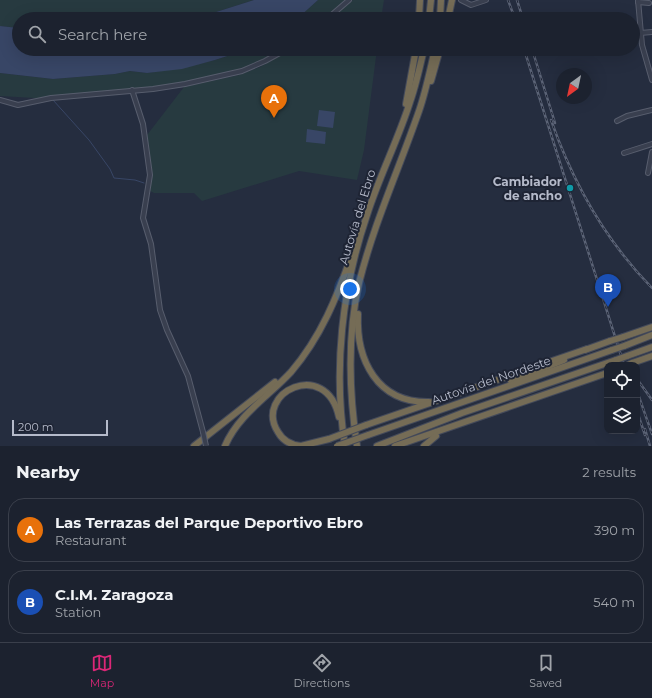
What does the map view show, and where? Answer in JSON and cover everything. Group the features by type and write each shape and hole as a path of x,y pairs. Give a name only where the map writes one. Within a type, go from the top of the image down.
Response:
{"highway":[{"path":"419,12 420,0"},
{"path":"430,12 431,0"},
{"path":"440,12 441,0"},
{"path":"449,12 452,0"},
{"path":"387,161 407,100 415,56"},
{"name":"Autovía del Ebro","path":"344,446 340,382 341,334 356,253 378,183 411,102 422,56"},
{"name":"Autovía del Ebro","path":"357,446 350,376 356,303 378,218 419,110 433,56"},
{"path":"419,110 429,88 438,56"},
{"path":"225,446 234,428 282,381 318,335 333,307 364,216 378,183"},
{"path":"364,269 358,325 361,352 366,365 379,382 394,394 412,401 436,401"},
{"path":"344,446 339,416 331,398 317,387 302,385 293,387 282,395 275,406 273,415 275,426 281,437 290,444 301,446 329,439 366,425 652,327"},
{"name":"Autovía del Nordeste","path":"337,446 496,389 652,336"},
{"name":"Autovía del Nordeste","path":"377,446 462,413 495,403 652,347"},
{"path":"496,389 503,384 551,366 587,349"},
{"path":"636,362 652,356"},
{"path":"194,446 273,384 299,361"},
{"path":"395,446 604,374"},
{"path":"495,403 550,393"},
{"path":"424,446 431,439 456,426"}],"street":[{"path":"335,12 349,0"},
{"path":"461,0 471,5 486,0"},
{"path":"639,12 638,1 650,3"},
{"path":"652,32 640,33 652,80"},
{"path":"0,100 18,105 51,98 153,89 185,84 242,71 274,56"},
{"path":"132,90 143,124 149,168 150,178 143,218 151,244 160,310 167,330 188,376 206,446"},
{"path":"617,121 627,116 652,110"},
{"path":"624,153 652,144"},
{"path":"648,173 652,152"}],"shaded area":[{"path":"0,0 254,0 216,12 12,12 12,27 0,26"},
{"path":"318,0 349,0 335,12 305,12"},
{"path":"353,0 384,0 382,12 339,12"},
{"path":"227,56 273,56 242,71 162,90 52,99 0,96 0,73 53,79 115,74 130,71 147,73 182,68"},
{"path":"280,56 376,56 364,150 357,180 299,171 202,201 194,193 154,193 150,191 152,177 147,135 184,87 239,75 260,67"}],"water":[{"path":"254,0 318,0 305,12 216,12"},
{"path":"0,26 12,27 12,56 227,56 182,69 147,73 130,71 115,74 53,79 0,73"},
{"path":"319,110 335,112 333,128 317,126"},
{"path":"307,129 326,132 325,144 306,142"}],"waterway":[{"path":"53,100 89,140 110,169 114,178 135,180 144,183"}],"railway":[{"path":"508,0 512,12"},
{"path":"517,0 521,12"},
{"path":"526,56 623,362"},
{"path":"534,56 555,123"},
{"path":"551,120 569,166 592,210 619,250 652,288"},
{"path":"640,383 652,400"},
{"path":"639,398 652,434"},
{"path":"640,420 645,435"},
{"path":"645,429 650,446"}],"place":[{"name":"Las Terrazas del Parque Deportivo Ebro","path":"274,118"},
{"name":"Cambiador de ancho","path":"570,188"},
{"name":"C.I.M. Zaragoza","path":"608,307"}]}
